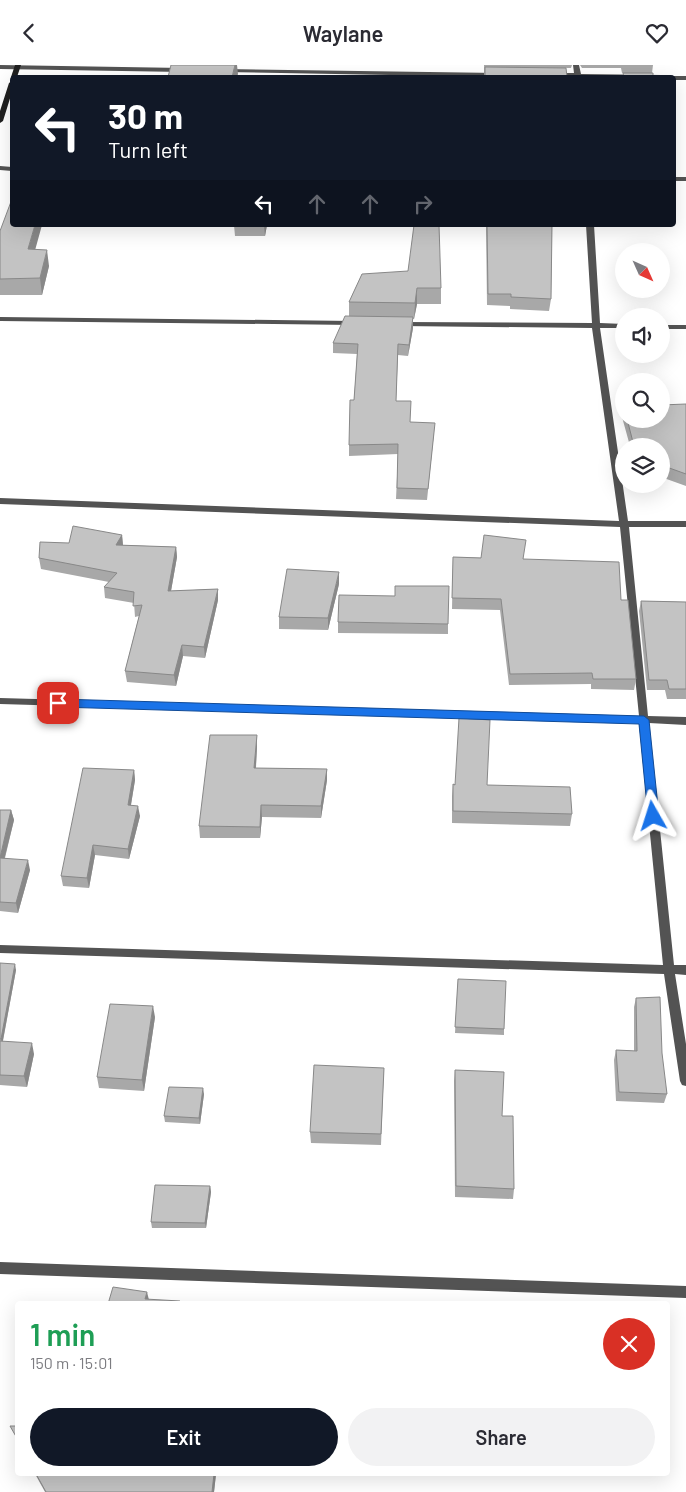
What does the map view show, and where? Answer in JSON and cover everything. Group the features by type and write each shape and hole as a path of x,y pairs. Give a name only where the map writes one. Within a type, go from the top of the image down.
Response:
{"street":[{"path":"0,67 195,70"},
{"path":"214,71 509,75"},
{"path":"0,121 10,89"},
{"path":"590,227 596,326 624,524 669,969 686,1081"},
{"path":"0,319 368,323"},
{"path":"388,323 615,326"},
{"path":"670,327 686,327"},
{"path":"0,501 624,524 686,524"},
{"path":"0,701 686,721"},
{"path":"0,949 686,970"},
{"path":"0,1268 686,1292"}],"building":[{"path":"171,65 235,65 232,75 168,75"},
{"path":"485,67 566,68 567,75 485,75"},
{"path":"623,73 653,73 653,75 624,75"},
{"path":"10,204 10,227 34,227 28,249 47,250 40,278 0,279 0,231"},
{"path":"414,227 439,227 441,288 417,288 415,303 349,302 362,274 408,271"},
{"path":"487,227 552,227 551,299 511,297 511,294 488,294"},
{"path":"345,316 413,317 409,345 398,344 396,401 411,401 410,422 435,423 428,489 397,488 398,444 349,445 350,400 354,400 358,344 333,343"},
{"path":"686,404 686,474 670,468 670,438 632,438 629,428 670,428 670,405"},
{"path":"73,526 122,535 116,545 176,547 168,591 218,589 204,647 182,645 174,675 125,671 142,605 133,606 134,592 104,587 117,573 39,558 40,542 69,543"},
{"path":"484,535 526,540 523,559 619,562 621,600 628,600 636,679 593,679 592,673 510,674 501,599 452,598 453,557 481,558"},
{"path":"287,569 339,572 328,618 279,617"},
{"path":"395,586 449,586 448,624 338,622 339,595 395,596"},
{"path":"641,601 686,602 686,689 669,689 667,680 649,680"},
{"path":"459,718 490,720 487,785 570,787 572,814 453,811 453,784 455,785"},
{"path":"210,735 257,735 254,768 327,769 321,806 261,805 260,827 199,826"},
{"path":"83,768 134,770 128,805 138,806 128,849 93,845 87,878 61,876"},
{"path":"0,810 11,810 0,858"},
{"path":"0,858 28,860 16,903 0,902"},
{"path":"0,963 15,964 1,1039 0,1039"},
{"path":"458,979 506,981 504,1029 455,1027"},
{"path":"660,997 662,1053 667,1094 619,1092 616,1050 637,1051 636,998"},
{"path":"110,1004 153,1006 142,1080 97,1077"},
{"path":"0,1041 32,1043 24,1076 0,1075"},
{"path":"314,1065 384,1068 381,1134 310,1132"},
{"path":"455,1070 504,1072 502,1116 513,1116 514,1189 456,1186"},
{"path":"169,1087 203,1088 199,1118 164,1116"},
{"path":"155,1185 210,1186 205,1223 151,1222"},
{"path":"113,1287 147,1292 145,1299 180,1301 109,1301"},
{"path":"10,1426 15,1426 15,1435"},
{"path":"37,1476 214,1476 212,1492 46,1492"}],"route":[{"path":"58,703 644,720 653,816"}]}
